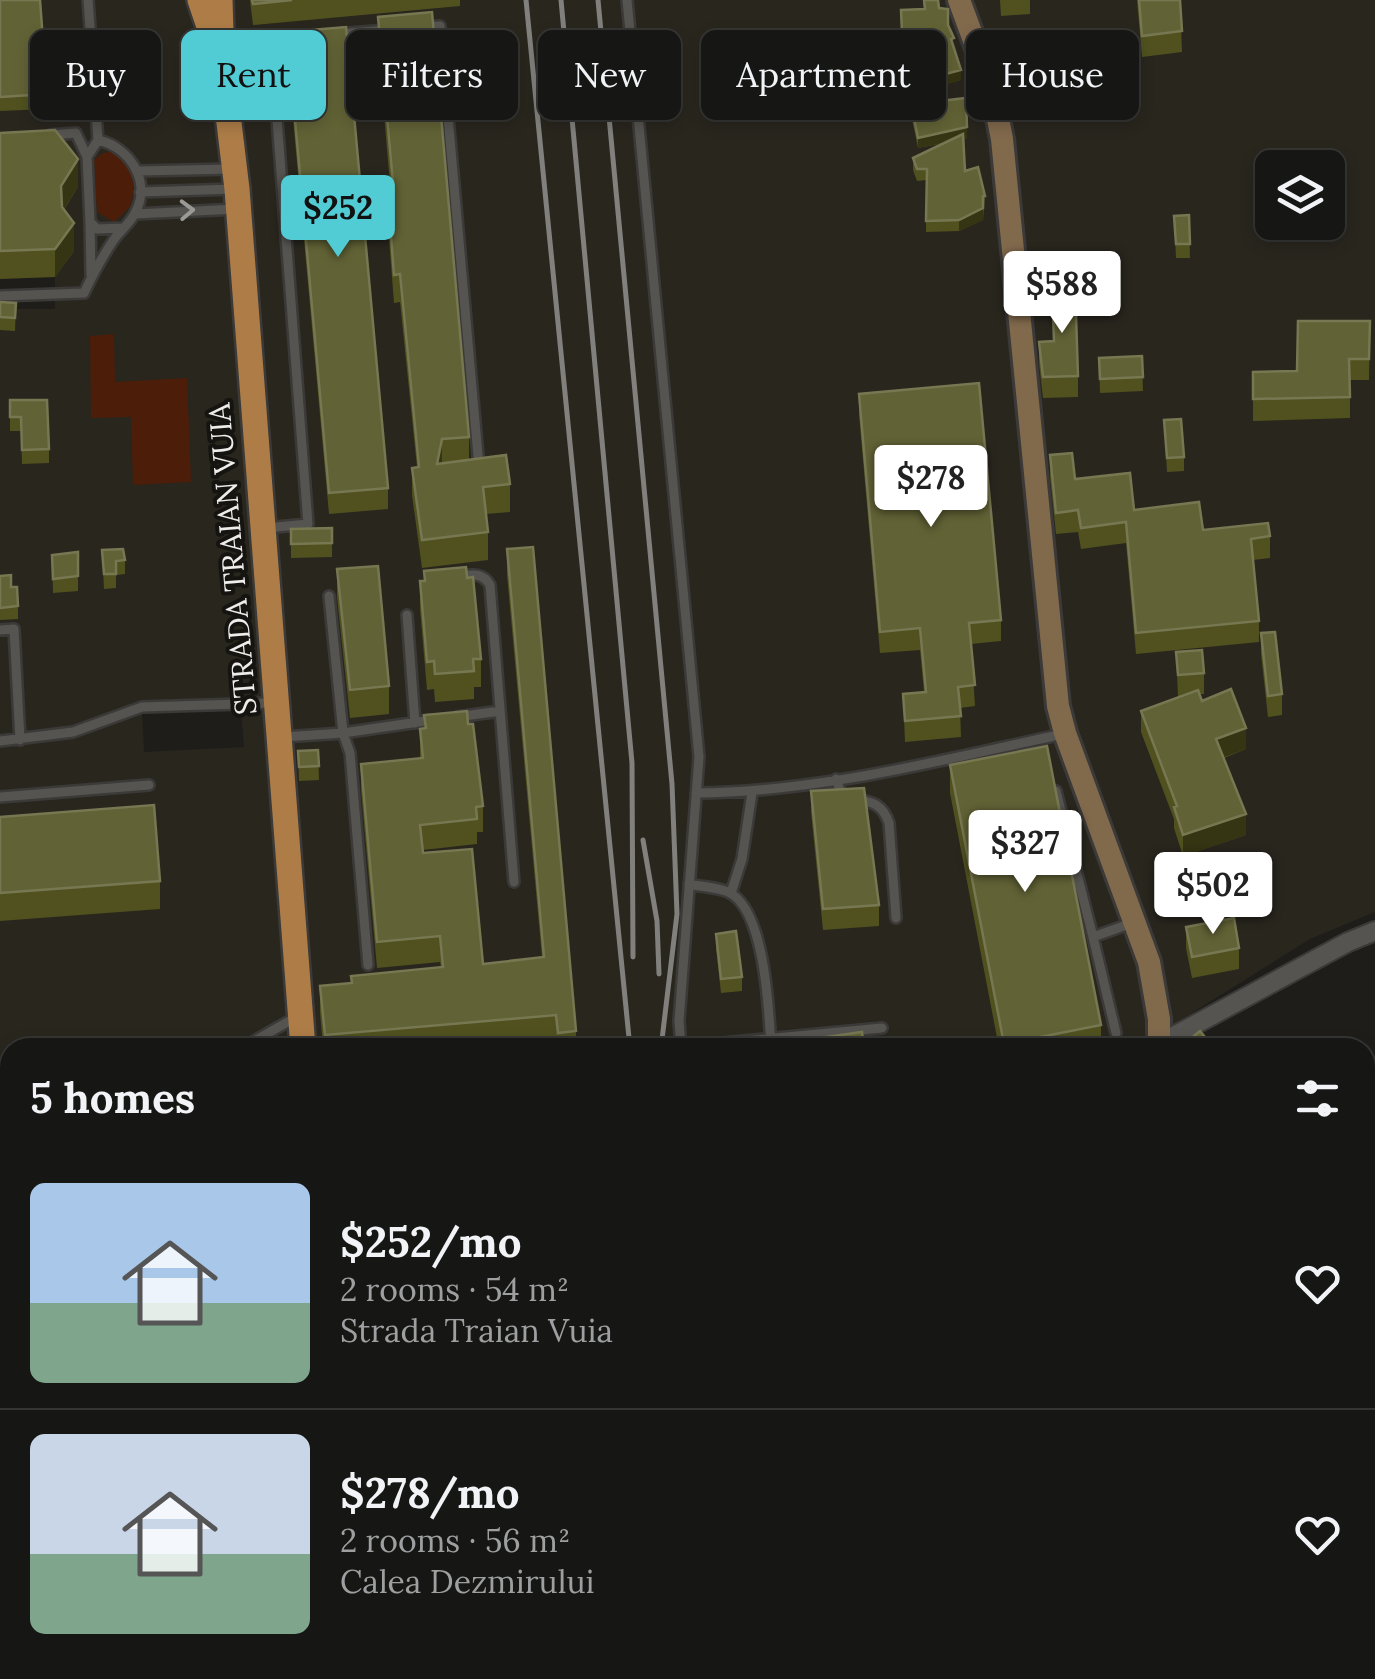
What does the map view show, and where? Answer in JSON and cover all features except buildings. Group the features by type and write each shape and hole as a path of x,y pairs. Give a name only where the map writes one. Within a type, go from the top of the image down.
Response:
{"main road":[{"name":"STRADA TRAIAN VUIA","path":"200,0 210,30"},
{"name":"STRADA TRAIAN VUIA","path":"220,0 221,30"},
{"path":"959,0 992,89 1002,139 1054,674 1065,734 1149,962 1160,1019 1159,1038"},
{"name":"STRADA TRAIAN VUIA","path":"229,120 302,1038"}],"street":[{"path":"1173,1038 1375,931"}],"lane":[{"path":"87,157 98,140 88,0"},
{"path":"628,0 698,758 681,1038"},
{"path":"408,28 440,26 480,480"},
{"path":"326,35 393,29"},
{"path":"262,528 308,524 277,120"},
{"path":"32,135 76,134 87,157 91,278"},
{"path":"0,296 84,293 122,228 135,214 140,192 138,171 120,150 98,140"},
{"path":"138,171 237,189"},
{"path":"140,192 237,189"},
{"path":"135,214 237,189"},
{"path":"90,222 97,229 122,228"},
{"path":"446,578 479,574 490,585 514,882"},
{"path":"329,596 343,733 350,753 368,965"},
{"path":"407,616 415,723"},
{"path":"0,630 14,629 20,740"},
{"path":"0,741 73,732 142,707 278,702"},
{"path":"281,737 343,733 500,710"},
{"path":"696,793 752,793 893,771 1065,734"},
{"path":"836,780 842,796 877,802 884,810 889,823 896,918"},
{"path":"0,797 148,785"},
{"path":"1056,791 1116,1033"},
{"path":"731,893 742,859 752,793"},
{"path":"690,884 731,893 750,913 759,946 769,1038"},
{"path":"1094,936 1134,922"},
{"path":"259,1038 301,1014"},
{"path":"807,1038 882,1028"}],"shaded area":[{"path":"0,0 1375,0 1375,912 1310,939 1152,1038 0,1038 0,309 55,309 55,277 0,279","holes":["241,710 244,747 144,752 142,714"]},
{"path":"111,151 129,168 133,183 130,207 114,222 97,212 94,160"},
{"path":"114,334 115,382 187,378 191,482 133,485 131,417 91,418 90,336"}],"railway":[{"path":"526,0 629,1038"},
{"path":"561,0 632,763 633,957"},
{"path":"598,0 672,784 677,914 662,1038"},
{"path":"643,840 657,921 659,974"}]}
